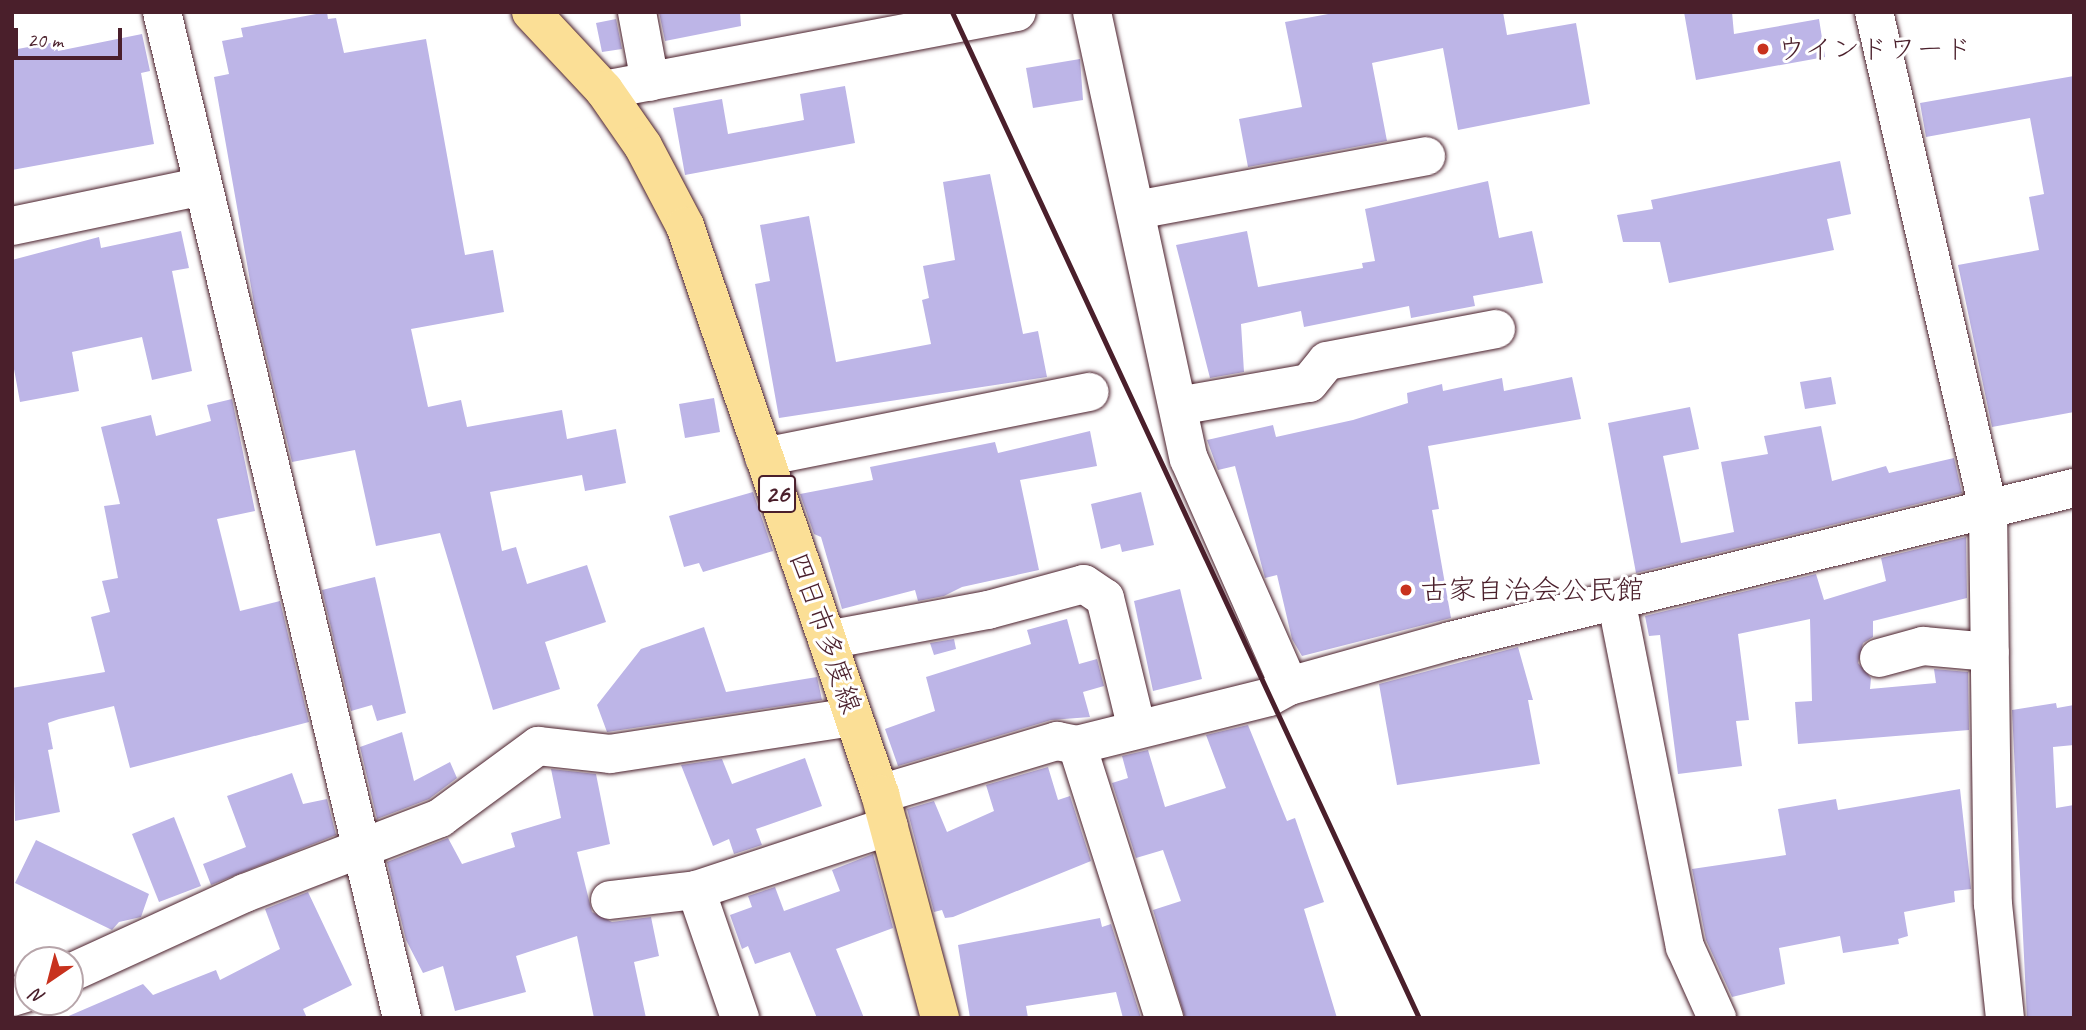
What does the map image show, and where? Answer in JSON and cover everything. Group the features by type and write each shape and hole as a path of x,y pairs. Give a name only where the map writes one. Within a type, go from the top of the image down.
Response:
{"main road":[{"name":"四日市多度線","path":"531,12 604,90 643,145 685,226 885,810 940,1018"}],"street":[{"path":"162,12 402,1018"},
{"path":"637,12 650,82"},
{"path":"604,90 1017,12"},
{"path":"1093,12 1189,459 1289,686"},
{"path":"1874,12 1989,508 1993,904 2006,1018"},
{"path":"1136,210 1426,156"},
{"path":"12,226 204,186"},
{"path":"1178,406 1309,383 1327,361 1496,329"},
{"path":"764,457 1090,392"},
{"path":"610,900 696,890 1057,741 1077,745 1269,697 1289,686 1450,641 1617,604 2074,488"},
{"path":"827,640 988,610 1084,584 1105,598 1137,729"},
{"path":"1617,604 1685,947 1717,1018"},
{"path":"1879,657 1923,646 1990,652"},
{"path":"84,967 360,847 439,818 538,746 610,754 853,717"},
{"path":"1077,745 1164,1018"},
{"path":"696,890 740,1018"}],"building":[{"path":"327,12 328,19 336,18 344,53 426,39 465,255 493,250 504,312 411,329 428,407 461,400 467,427 562,410 567,439 616,429 626,483 585,491 582,475 490,492 502,551 516,547 527,584 587,565 606,622 545,642 560,689 493,710 440,533 376,546 355,450 292,462 255,309 214,77 229,74 222,41 243,37 241,28"},
{"path":"659,12 740,12 741,26 665,41"},
{"path":"1339,12 1503,12 1507,35 1576,23 1590,104 1458,130 1443,48 1372,63 1387,141 1248,167 1239,119 1302,107 1285,22"},
{"name":"ウインドワード","path":"1684,12 1732,12 1734,34 1819,19 1825,57 1696,80"},
{"path":"616,19 622,49 602,52 596,23"},
{"path":"142,34 150,71 141,73 154,144 12,170 12,50 56,42 58,51"},
{"path":"1080,59 1083,100 1033,108 1026,68"},
{"path":"2074,76 2074,412 1992,427 1958,265 2039,250 2029,197 2044,194 2030,118 1926,137 1920,103"},
{"path":"845,86 855,143 685,175 673,108 722,99 728,134 804,120 800,94"},
{"path":"1840,161 1851,214 1827,219 1834,250 1669,283 1660,242 1623,242 1617,215 1653,209 1651,200"},
{"path":"990,174 1023,334 1038,331 1047,377 779,418 755,284 770,281 760,225 809,216 836,362 931,344 922,300 929,298 923,266 955,260 943,182"},
{"path":"1488,181 1499,238 1532,231 1543,283 1473,296 1475,306 1411,318 1409,306 1304,327 1301,311 1241,324 1244,372 1210,378 1176,245 1247,231 1258,287 1363,268 1362,263 1375,261 1365,209"},
{"path":"181,231 189,268 172,271 192,371 152,380 142,337 72,352 79,391 20,402 12,358 12,260 99,237 101,248"},
{"path":"1572,377 1581,419 1428,446 1439,509 1432,510 1451,618 1302,656 1292,639 1277,575 1265,578 1235,466 1218,470 1207,440 1273,425 1276,437 1353,420 1408,403 1407,393 1442,384 1443,391 1502,378 1504,391"},
{"path":"1831,377 1836,404 1805,409 1800,382"},
{"path":"714,398 720,432 685,438 679,404"},
{"path":"232,399 255,511 217,519 240,611 280,601 309,722 130,768 114,706 59,719 48,723 53,749 48,750 60,812 15,821 12,688 105,672 91,617 110,612 102,581 118,578 104,506 120,504 101,427 151,415 156,436 211,421 207,405"},
{"path":"1690,407 1699,449 1663,456 1681,543 1734,532 1721,462 1768,454 1764,436 1821,426 1832,481 1886,466 1889,473 1954,458 1962,493 1636,573 1608,423"},
{"path":"1090,431 1097,466 1020,480 1039,570 962,587 944,596 918,601 915,590 842,609 821,537 814,534 800,494 873,480 870,467 995,442 998,453"},
{"path":"753,492 773,551 703,572 699,563 684,567 669,516"},
{"path":"1141,492 1154,545 1122,552 1120,544 1101,549 1091,504"},
{"path":"1966,537 1967,598 1873,621 1873,637 1863,643 1858,663 1871,678 1870,689 1936,683 1934,669 1968,672 1969,730 1798,744 1795,702 1812,701 1810,619 1738,634 1749,720 1736,721 1742,766 1678,774 1660,635 1649,636 1645,616 1816,574 1824,600 1886,581 1881,558"},
{"path":"375,577 406,713 377,721 372,705 351,711 322,590"},
{"path":"1180,589 1202,679 1153,691 1134,601"},
{"path":"1067,619 1079,664 1097,659 1104,686 1083,692 1090,717 1051,720 898,766 885,729 935,711 926,677 1031,644 1027,630"},
{"path":"704,627 726,692 817,677 822,700 607,732 597,705 641,649"},
{"path":"954,639 956,649 934,655 930,643"},
{"path":"1518,647 1533,700 1528,700 1540,764 1397,785 1379,684"},
{"path":"2056,703 2057,708 2074,705 2074,745 2053,747 2056,808 2074,805 2074,1018 2027,1018 2012,710"},
{"path":"1248,725 1287,821 1295,818 1324,902 1304,909 1337,1018 1185,1018 1153,910 1181,901 1163,850 1136,858 1112,783 1128,778 1122,756 1148,750 1165,807 1226,788 1206,735"},
{"path":"402,732 414,781 450,762 457,778 429,799 377,819 360,747"},
{"path":"805,758 822,806 756,829 762,845 734,854 729,839 713,846 681,765 722,759 732,784"},
{"path":"1048,767 1058,800 1070,796 1091,861 953,917 945,918 942,910 934,912 907,809 934,801 947,832 994,811 986,785"},
{"path":"551,769 596,774 610,844 577,852 592,912 612,922 651,917 659,956 634,962 646,1018 594,1018 577,936 516,956 526,992 455,1011 443,966 423,973 406,940 387,862 448,838 462,864 515,847 511,833 561,818"},
{"path":"292,773 303,804 327,799 336,835 211,885 203,864 246,847 227,796"},
{"path":"1960,789 1971,889 1954,891 1955,902 1904,912 1908,936 1898,939 1899,944 1843,953 1840,936 1779,948 1785,984 1732,997 1706,940 1692,869 1786,855 1778,809 1836,799 1838,810"},
{"path":"174,817 201,886 159,902 132,834"},
{"path":"36,840 149,894 141,917 119,922 112,930 15,883"},
{"path":"873,854 893,928 836,949 864,1018 817,1018 790,952 755,964 748,946 742,949 730,915 752,907 748,896 775,887 784,911 840,891 832,870"},
{"path":"308,892 352,985 303,1009 307,1018 64,1018 84,1016 84,1009 143,984 153,995 216,970 220,980 280,949 265,909"},
{"path":"1100,918 1102,927 1111,924 1141,1018 1123,1018 1116,992 1026,1006 1028,1018 970,1018 958,945"}],"railway":[{"path":"952,12 1419,1018"}],"place":[{"name":"ウインドワード","path":"1763,49"},
{"name":"古家自治会公民館","path":"1406,590"}]}
